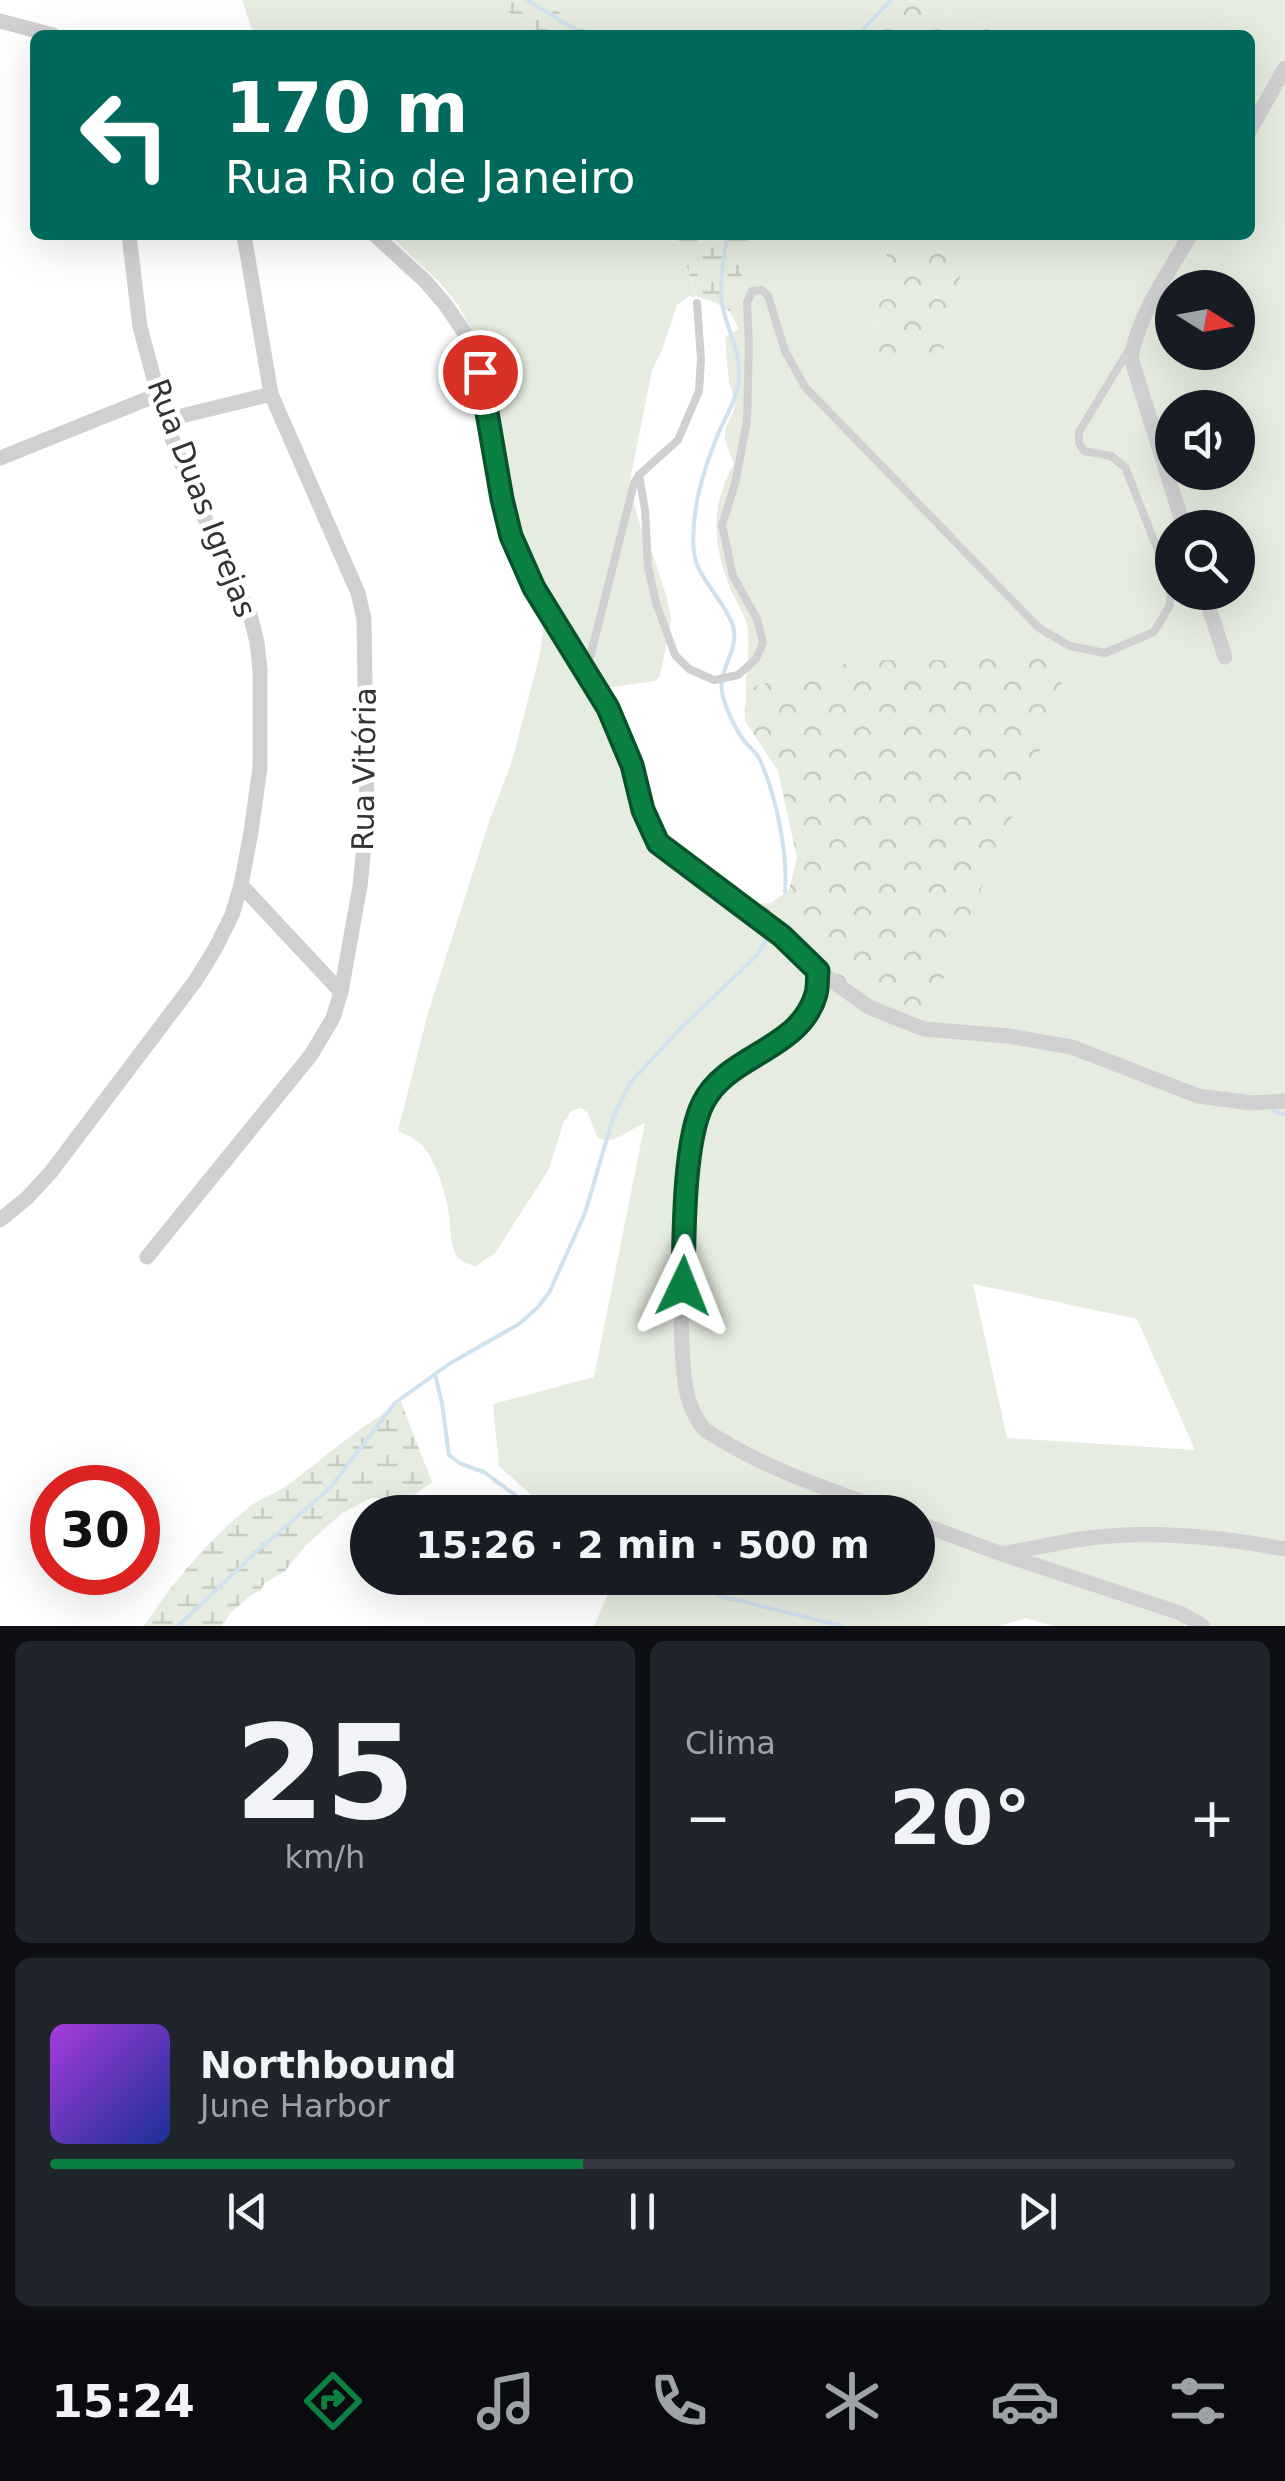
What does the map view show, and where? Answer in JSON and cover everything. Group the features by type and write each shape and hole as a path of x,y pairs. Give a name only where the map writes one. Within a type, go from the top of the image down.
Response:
{"street":[{"path":"0,21 34,30"},
{"path":"1255,121 1285,68"},
{"name":"Rua Duas Igrejas","path":"0,1220 52,1172 216,949 241,885 253,819 261,732 257,642 240,590 193,494 157,396 140,328 130,240"},
{"name":"Rua Vitória","path":"147,1256 311,1055 333,1018 360,886 367,815 364,620 358,593 271,394 245,240"},
{"path":"380,240 425,281 466,335 480,372 511,536 534,588 608,708 658,843 782,936 818,971 868,1007 924,1029 1025,1038 1072,1047 1198,1096 1252,1103 1285,1101"},
{"path":"1178,510 1131,358 1144,318 1187,240"},
{"path":"165,420 271,394"},
{"path":"0,458 157,396"},
{"path":"1210,610 1225,657"},
{"path":"241,885 341,992"},
{"path":"818,971 816,994 798,1025 768,1050 722,1078 702,1105 688,1174 682,1350 690,1404 705,1430 742,1452 844,1495"},
{"path":"935,1528 1180,1613 1203,1626"},
{"path":"1002,1554 1120,1536 1206,1537 1285,1548"}],"lane":[{"path":"638,475 645,510 648,567 675,656 689,669 714,680 738,675 756,659 763,642 757,619 734,576 722,525 746,421 747,304 752,291 762,290 768,296 785,351 805,387 1039,628 1070,646 1105,653 1154,632 1170,605 1170,581 1125,466 1110,456 1084,451 1079,443 1079,432 1134,343"},
{"path":"586,674 634,483 678,440 699,391 697,304"}],"green space":[{"path":"242,0 496,0 499,6 536,30 253,30"},
{"path":"496,0 541,0 585,30 536,30 499,6"},
{"path":"541,0 881,0 869,21 875,30 585,30"},
{"path":"881,0 946,0 950,16 990,24 988,30 875,30 869,21 871,12 878,10"},
{"path":"946,0 1285,0 1285,1626 1213,1626 1199,1618 1183,1626 1054,1626 1025,1618 1000,1626 594,1626 608,1595 935,1595 935,1495 531,1495 499,1466 493,1404 594,1377 645,1123 604,1140 598,1138 587,1112 580,1108 571,1111 564,1120 549,1169 495,1253 476,1266 462,1261 454,1251 446,1198 431,1157 418,1141 398,1131 428,1013 512,761 539,658 543,605 514,526 490,381 474,335 458,305 440,283 394,240 679,240 696,297 689,296 677,305 652,370 629,485 671,619 660,676 655,681 605,688 604,696 655,832 795,939 849,986 1044,647 964,660 860,660 746,688 747,625 725,574 716,527 720,496 734,464 725,440 735,401 729,383 725,337 739,329 730,312 753,240 889,240 867,355 939,367 969,240 1255,240 1255,30 988,30 989,24 950,16","holes":["973,1284 1137,1319 1195,1450 1007,1438"]},
{"path":"679,240 753,240 730,312 696,296"},
{"path":"889,240 969,240 939,368 867,355"},
{"path":"1044,647 1065,690 925,1022 891,1010 849,986 795,939 741,905 771,903 789,890 797,858 778,771 745,721 746,688 860,660 964,660"},
{"path":"401,1402 432,1482 414,1495 350,1495 350,1509 306,1545 285,1571 231,1612 222,1626 144,1626 194,1560 238,1516 283,1488"}],"waterway":[{"path":"527,0 576,30"},
{"path":"863,30 891,0"},
{"path":"726,240 721,296 739,377 699,492 694,553 700,571 733,626 734,643 723,675 722,692 734,724 759,758 771,788 783,842 785,892"},
{"path":"178,1626 330,1488 395,1403 449,1364 519,1324 538,1307 549,1293 585,1213 613,1118 630,1083 759,953 765,942"},
{"path":"1274,1111 1285,1114"},
{"path":"435,1374 449,1455 484,1472 515,1495"},
{"path":"719,1595 841,1626"}],"route":[{"path":"480,372 511,536 534,588 608,708 658,843 782,936 818,971 816,994 798,1025 768,1050 722,1078 702,1105 688,1174 683,1286"}]}
